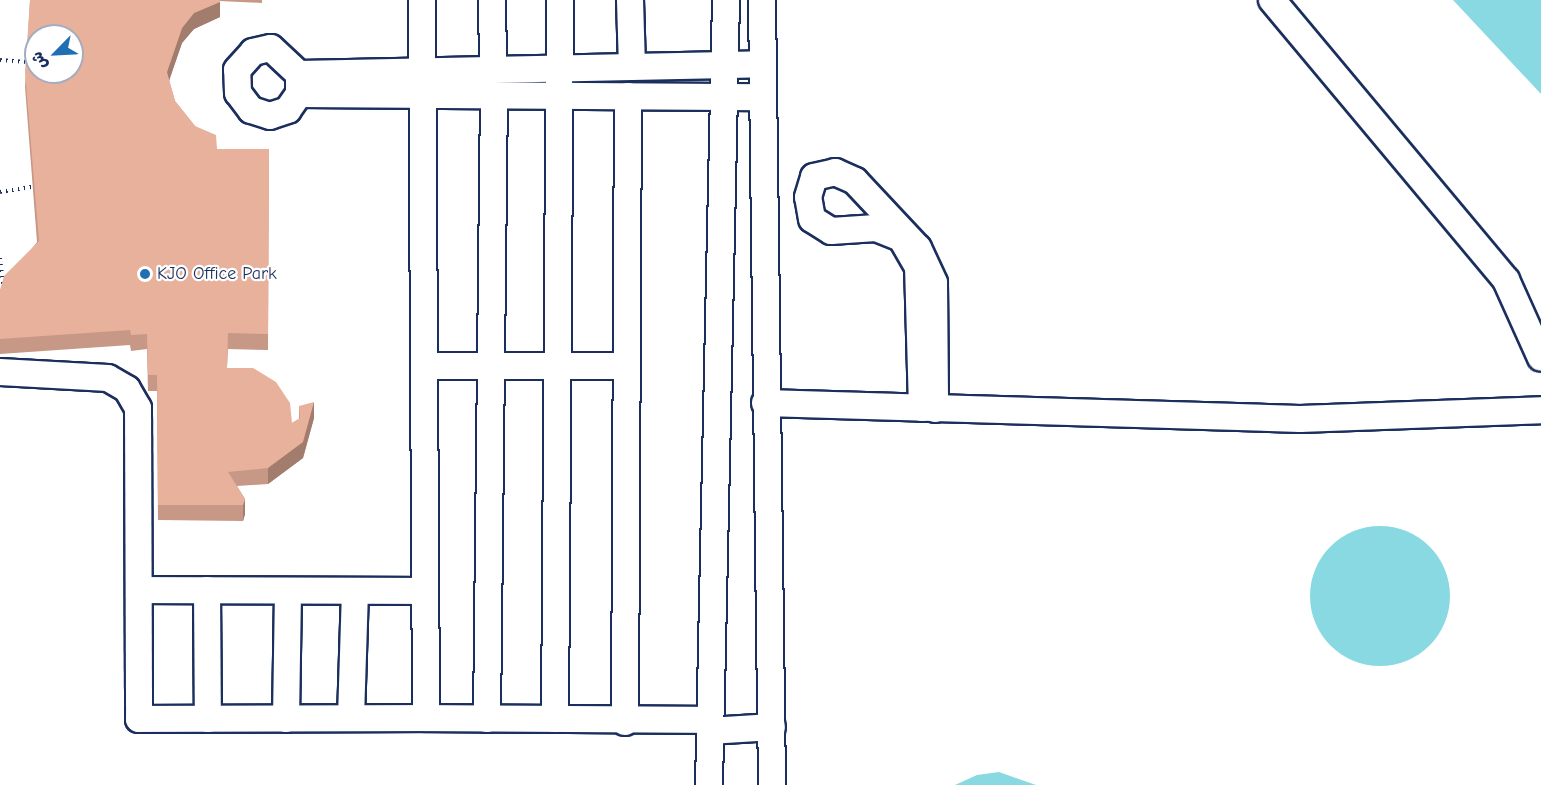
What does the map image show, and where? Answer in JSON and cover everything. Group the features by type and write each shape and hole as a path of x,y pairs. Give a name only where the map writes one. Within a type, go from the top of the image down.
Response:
{"street":[{"path":"422,0 426,718"},
{"path":"492,0 493,67"},
{"path":"555,719 562,96 560,0"},
{"path":"630,0 632,66"},
{"path":"709,785 726,0"},
{"path":"762,0 765,403 772,785"},
{"path":"1272,0 1506,280 1541,357"},
{"path":"762,64 422,68 299,84 423,95 763,97"},
{"path":"487,718 494,95"},
{"path":"625,722 628,96"},
{"path":"835,172 855,181 918,248 934,283 928,409 918,267 901,238 876,228 831,231 812,219 808,197 814,177 835,172"},
{"path":"424,366 627,366"},
{"path":"0,372 86,374 127,389 138,408 139,719 487,718 772,727"},
{"path":"765,403 1300,419 1541,410"},
{"path":"139,590 425,591"},
{"path":"207,590 208,719"},
{"path":"286,719 288,591"},
{"path":"351,718 355,591"}],"path":[{"path":"0,60 24,62"},
{"path":"0,192 33,188"},
{"path":"0,258 4,291"}],"water":[{"path":"1453,0 1541,0 1541,94"},
{"path":"1380,526 1407,532 1419,538 1429,547 1438,557 1444,569 1450,596 1444,623 1438,635 1429,645 1419,654 1407,660 1380,666 1353,660 1341,654 1331,645 1322,635 1316,623 1310,596 1316,569 1322,557 1331,547 1341,538 1353,532"},
{"path":"999,772 1036,785 955,785 977,775"}],"building":[{"name":"KJO Office Park","path":"30,0 220,0 194,13 182,28 167,72 175,101 195,126 216,135 217,149 269,149 268,334 228,333 227,368 253,368 276,382 290,403 292,423 300,418 299,406 314,402 303,442 268,468 228,472 245,499 243,505 158,505 157,375 148,375 147,334 131,335 130,330 0,339 0,290 4,276 39,241 26,84 84,84 84,24 28,24"}],"place":[{"name":"KJO Office Park","path":"145,274"}]}
